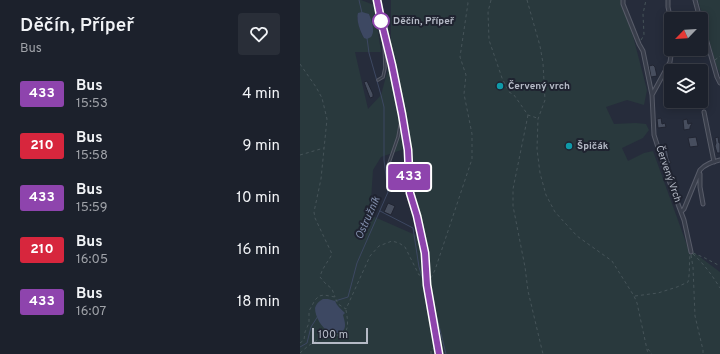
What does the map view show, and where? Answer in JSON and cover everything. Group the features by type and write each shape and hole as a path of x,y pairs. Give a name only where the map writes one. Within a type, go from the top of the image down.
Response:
{"street":[{"path":"377,0 402,114 408,150 410,193 417,216 425,253 427,285 438,354"},
{"name":"Červený Vrch","path":"623,0 623,4 643,51 652,95 654,135 666,175 684,220 691,252"},
{"path":"668,0 669,12"},
{"path":"695,0 699,12"},
{"path":"708,44 720,83"},
{"path":"652,95 670,62 671,56"},
{"path":"704,112 714,162"},
{"path":"681,212 684,209 703,166 720,160"},
{"path":"700,173 700,187 703,204"}],"lane":[{"path":"378,80 383,76 385,68 384,36"},
{"path":"393,171 389,163 398,137 402,114"}],"path":[{"path":"427,285 435,270 472,159 472,134 464,94 466,75 460,57 468,3 467,0"},
{"path":"491,0 488,12 488,40 502,78 509,92 514,94 528,114 538,118"},
{"path":"527,0 540,46 543,63 545,100 538,118 537,150 540,173 546,195 555,212 577,236 612,261 638,303 648,354"},
{"path":"639,44 644,35 643,14 646,0"},
{"path":"713,61 720,56"},
{"path":"300,64 322,98 327,119 321,179 314,212 315,218 332,254 322,270 320,277 332,289 338,304 346,309"},
{"path":"528,114 513,189 514,206 526,267 528,291 543,354"},
{"path":"300,155 324,148"},
{"path":"300,353 326,334 339,335 345,333 348,329 346,309 370,256 379,246 392,241 399,243 405,247 419,275 426,275"},
{"path":"634,296 658,293 688,282 691,252"},
{"path":"691,252 720,266"},
{"path":"691,252 703,263 720,288"},
{"path":"691,252 695,316 703,354"},
{"path":"300,343 304,340 305,332 309,324 309,311 315,300 319,296 324,295 335,298"},
{"path":"431,354 431,351 437,343"},
{"path":"648,349 652,354"}],"shaded area":[{"path":"300,0 361,0 374,5 381,52 355,52 368,109 381,95 388,69 401,123 404,149 381,157 373,170 370,215 420,237 423,252 423,269 437,354 300,354","holes":["369,14 372,24 364,38 361,33 357,17"]},
{"name":"Červený vrch","path":"391,0 622,0 622,5 633,36 647,90 644,105 627,100 606,107 614,124 646,124 649,130 643,138 622,148 628,161 644,153 653,151 688,248 720,272 720,354 441,354 429,286 428,257 415,193 405,115 391,47"},
{"path":"698,0 720,0 720,74 708,36 708,12 701,12"}],"water":[{"path":"362,12 369,14 372,24 372,36 367,39 364,38 358,22 358,13"},
{"path":"323,299 335,301 345,313 343,315 345,328 341,332 329,332 319,322 315,308 316,305"}],"building":[{"path":"653,65 657,76 651,77 649,66"},
{"path":"367,81 373,94 373,97 370,98 364,82"},
{"path":"661,118 662,124 665,123 666,127 658,128 657,119"},
{"path":"687,119 688,124 692,123 690,129 684,130 683,120"},
{"path":"696,137 698,146 690,147 688,138"},
{"path":"718,137 720,143 720,153 717,153 715,146 715,138"},
{"path":"667,148 671,163 667,164 662,151"},
{"path":"388,203 395,206 391,215 384,212"}],"waterway":[{"name":"Ostružník","path":"359,0 362,13"},
{"name":"Ostružník","path":"335,301 348,297 357,263 388,192 384,160 384,107 369,53 367,38"},
{"path":"380,211 413,228 419,267 427,295"},
{"path":"430,296 446,354"},
{"name":"Ostružník","path":"300,347 307,343 311,327 318,316"}],"bus line":[{"name":"433","path":"377,0 402,114 408,150 410,193 417,216 425,253 427,285 439,354"}],"place":[{"name":"Děčín, Přípeř","path":"381,21"},
{"name":"Červený vrch","path":"500,86"},
{"name":"Špičák","path":"569,146"}]}
